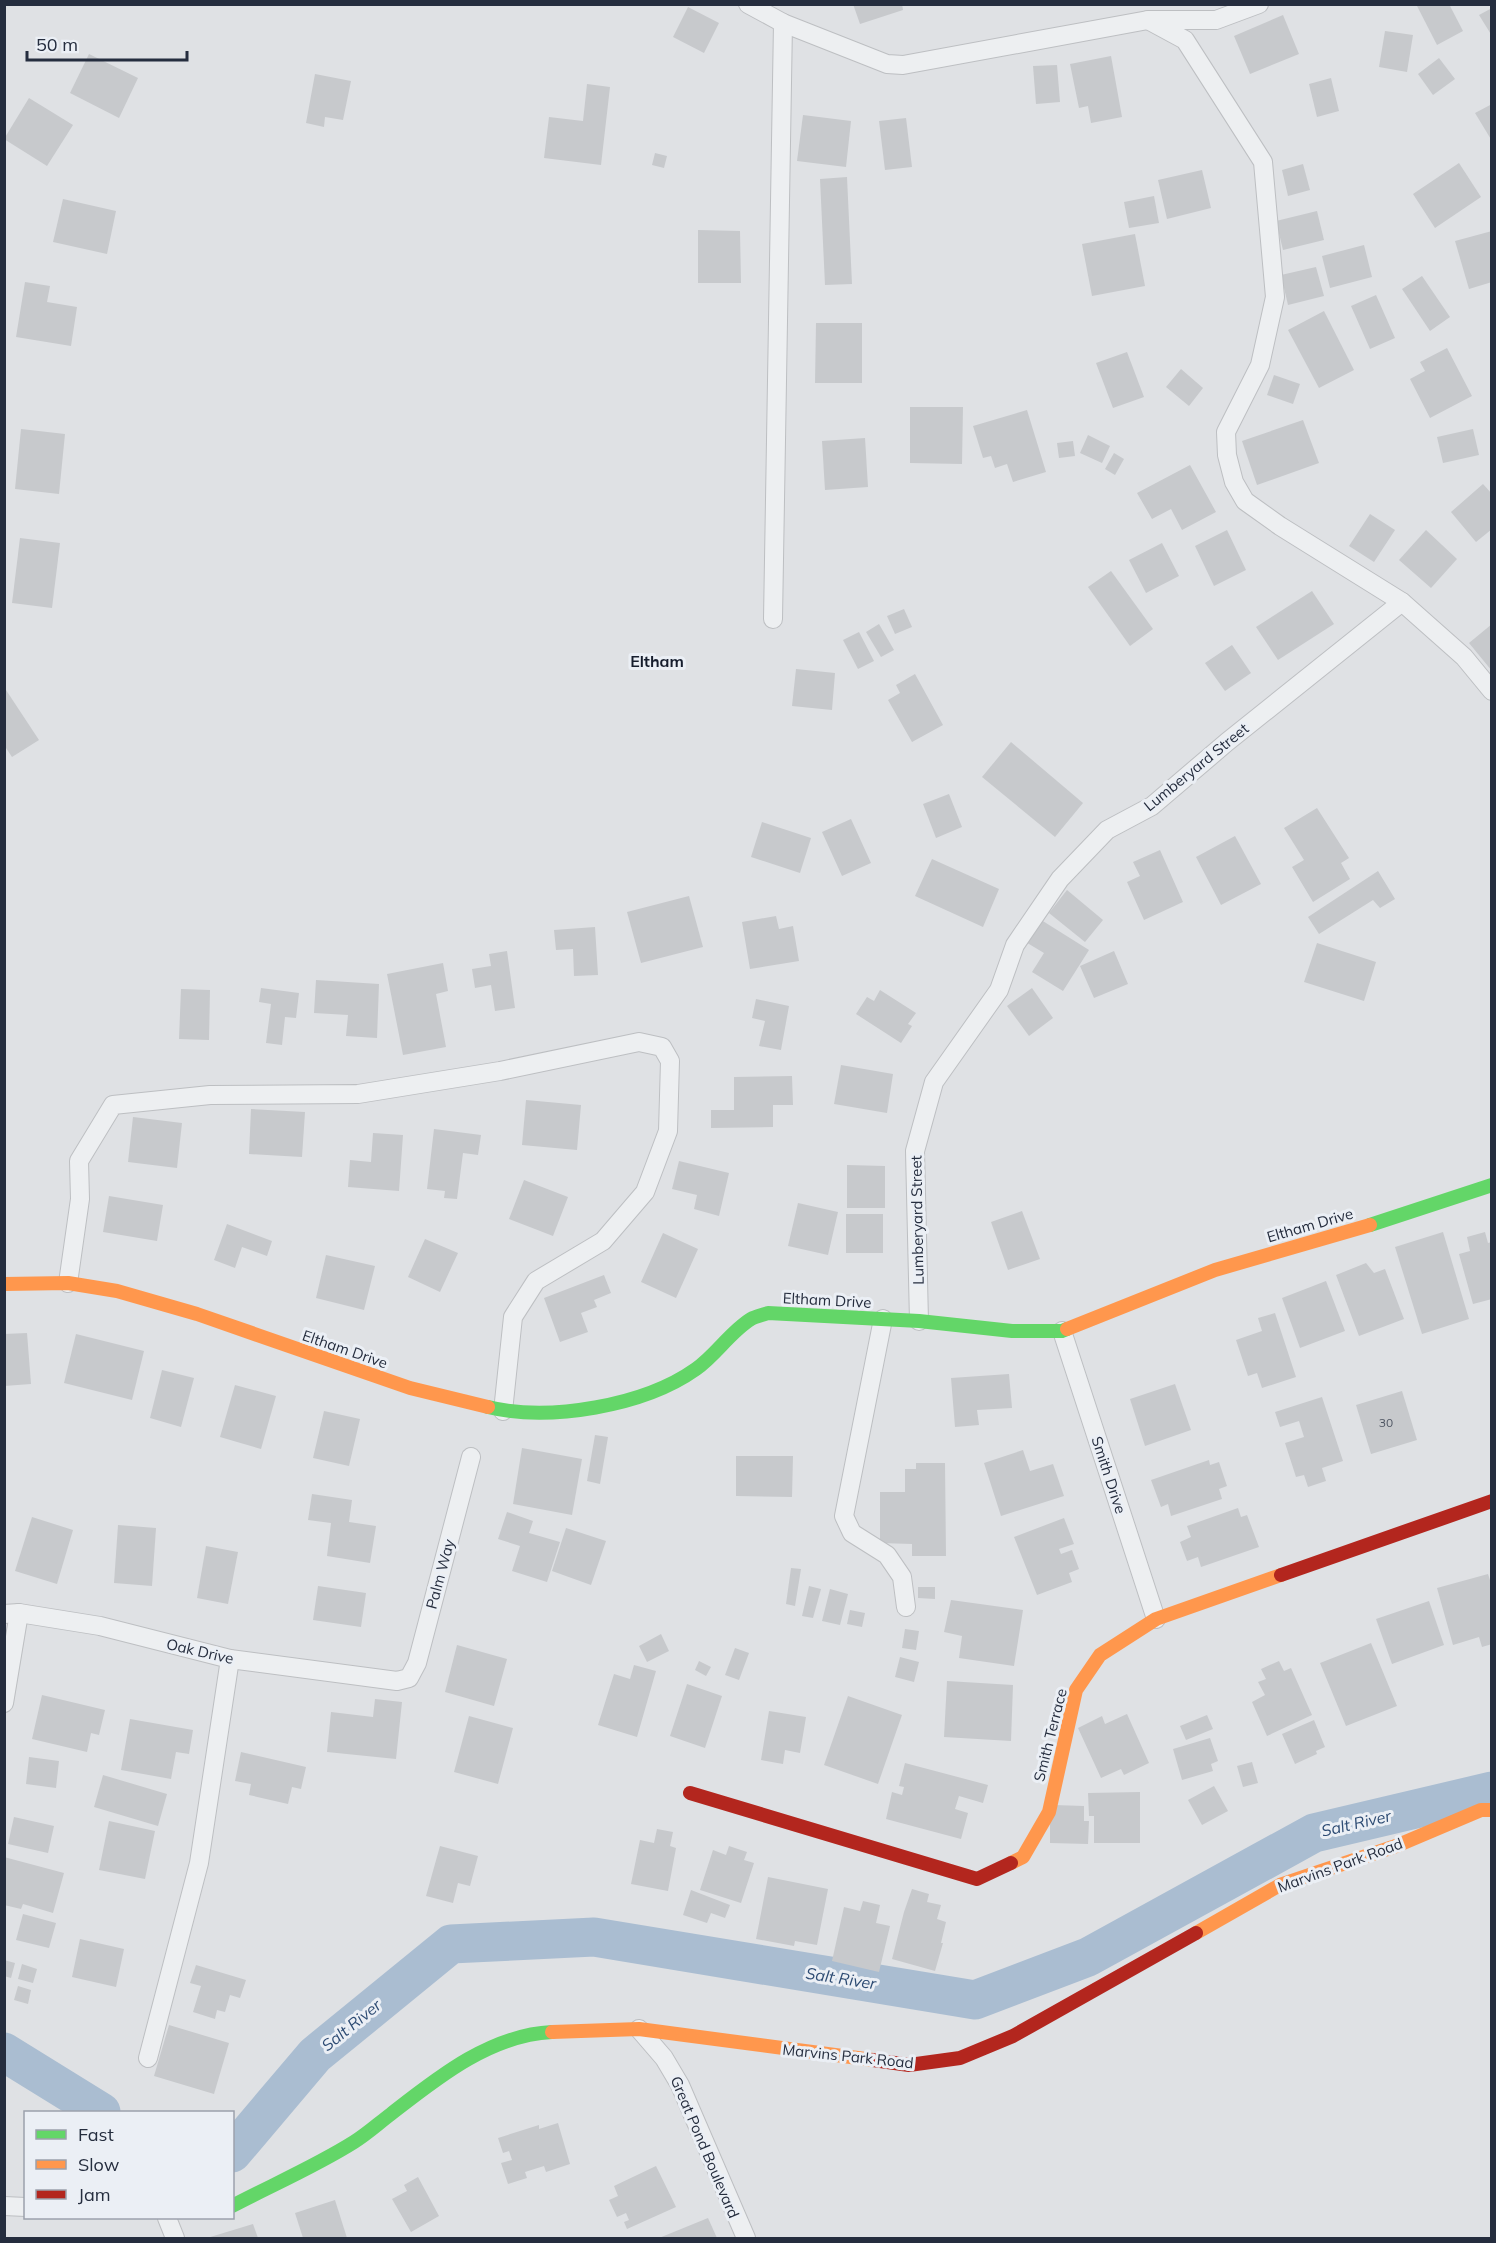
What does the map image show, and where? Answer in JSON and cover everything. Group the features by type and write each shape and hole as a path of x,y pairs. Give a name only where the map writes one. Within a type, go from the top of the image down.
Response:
{"street":[{"path":"748,4 783,23 887,64 903,65 1148,20 1216,20 1259,4"},
{"path":"1148,20 1185,40 1263,162 1275,297 1260,365 1226,432 1227,455 1234,482 1245,501 1280,526 1402,602 1464,657 1491,691"},
{"path":"772,619 783,23"},
{"name":"Lumberyard Street","path":"919,1321 915,1151 934,1082 999,990 1015,945 1059,879 1107,830 1152,806 1227,742 1402,602"},
{"path":"68,1283 80,1199 79,1161 113,1105 210,1095 358,1094 501,1071 639,1042 662,1047 670,1061 668,1131 645,1192 603,1241 536,1281 513,1317 503,1412"},
{"name":"Eltham Drive","path":"4,1284 68,1283 117,1291 197,1314 410,1388 503,1412 536,1413 584,1410 652,1393 696,1369 751,1319 768,1313 919,1321 1012,1331 1062,1330 1215,1270 1386,1220 1491,1185"},
{"path":"883,1320 844,1516 852,1533 887,1555 902,1577 906,1607"},
{"name":"Smith Drive","path":"1062,1330 1156,1619"},
{"name":"Palm Way","path":"397,1681 409,1678 417,1664 471,1457"},
{"name":"Smith Terrace","path":"690,1793 977,1879 1023,1857 1049,1812 1076,1690 1100,1655 1156,1619 1491,1501"},
{"path":"4,1703 12,1614"},
{"name":"Oak Drive","path":"12,1614 100,1626 230,1659 397,1681"},
{"path":"148,2058 199,1863 230,1659"},
{"name":"Marvins Park Road","path":"234,2205 355,2142 443,2073 464,2061 513,2039 536,2033 639,2029 909,2066 960,2058 1013,2036 1280,1885 1396,1846 1481,1810 1491,1810"},
{"name":"Great Pond Boulevard","path":"639,2029 664,2058 680,2085 735,2218 746,2238"},
{"path":"4,2206 24,2207"},
{"path":"168,2219 175,2238"}],"building":[{"path":"853,4 902,4 903,10 860,24"},
{"path":"1416,4 1449,4 1463,31 1437,45"},
{"path":"688,7 719,23 704,53 673,37"},
{"path":"1492,8 1492,36 1479,15"},
{"path":"1283,15 1299,54 1250,74 1234,36"},
{"path":"1385,31 1413,35 1407,72 1379,67"},
{"path":"89,54 138,78 119,118 70,93"},
{"path":"1111,56 1122,117 1091,123 1088,106 1079,108 1070,64"},
{"path":"1439,58 1455,79 1433,95 1418,74"},
{"path":"1057,65 1060,102 1036,104 1033,66"},
{"path":"315,74 351,81 343,120 325,117 324,127 306,123"},
{"path":"1331,78 1339,111 1317,117 1309,84"},
{"path":"587,84 610,87 601,165 544,158 549,117 583,121"},
{"path":"29,98 73,125 47,166 4,139"},
{"path":"1492,104 1492,141 1475,113"},
{"path":"803,115 851,121 846,167 797,161"},
{"path":"906,118 912,167 885,170 879,121"},
{"path":"655,153 667,156 664,168 652,165"},
{"path":"1459,163 1481,197 1435,228 1413,194"},
{"path":"1303,164 1310,190 1288,196 1282,170"},
{"path":"1202,170 1211,208 1167,219 1158,180"},
{"path":"847,177 852,284 825,285 820,179"},
{"path":"1154,196 1159,223 1129,228 1124,202"},
{"path":"63,199 116,211 107,254 53,242"},
{"path":"1317,211 1324,240 1283,250 1276,221"},
{"path":"698,230 740,231 741,283 698,283"},
{"path":"1492,231 1492,282 1469,289 1455,241"},
{"path":"1135,234 1145,286 1092,296 1082,244"},
{"path":"1364,245 1372,277 1330,288 1322,256"},
{"path":"1316,267 1324,296 1288,305 1281,275"},
{"path":"1422,276 1450,317 1430,331 1402,289"},
{"path":"25,282 50,286 47,302 77,307 71,346 16,337"},
{"path":"1376,295 1395,338 1370,349 1351,306"},
{"path":"1324,311 1354,370 1319,388 1288,330"},
{"path":"816,323 862,323 862,383 815,383"},
{"path":"1447,348 1472,396 1430,418 1410,379 1425,371 1420,362"},
{"path":"1127,352 1144,397 1113,408 1096,363"},
{"path":"1181,369 1203,388 1189,406 1166,387"},
{"path":"1274,375 1300,384 1293,404 1267,395"},
{"path":"910,407 963,407 962,464 910,463"},
{"path":"1027,410 1046,472 1013,482 1007,464 995,468 991,456 983,458 973,426"},
{"path":"1303,420 1319,463 1257,485 1242,441"},
{"path":"21,429 65,434 59,494 15,489"},
{"path":"1473,429 1479,455 1443,463 1437,437"},
{"path":"1088,435 1110,446 1102,463 1080,453"},
{"path":"865,438 868,487 825,490 822,441"},
{"path":"1073,441 1075,456 1059,458 1057,443"},
{"path":"1114,453 1124,459 1115,475 1105,469"},
{"path":"1190,465 1216,512 1182,530 1171,509 1152,519 1137,493"},
{"path":"1483,484 1492,494 1492,529 1476,542 1451,512"},
{"path":"1370,514 1395,530 1374,562 1349,546"},
{"path":"1227,530 1246,570 1214,586 1195,546"},
{"path":"1426,530 1457,559 1431,588 1399,560"},
{"path":"20,538 60,543 52,608 12,603"},
{"path":"1162,543 1179,576 1146,593 1129,560"},
{"path":"1111,571 1153,629 1130,646 1088,587"},
{"path":"1312,591 1334,624 1278,660 1256,627"},
{"path":"904,609 912,627 895,634 887,616"},
{"path":"879,624 894,650 881,657 866,632"},
{"path":"1492,624 1492,671 1469,643"},
{"path":"859,632 874,661 858,669 843,640"},
{"path":"1232,645 1251,673 1225,691 1205,663"},
{"path":"796,669 835,673 832,710 792,706"},
{"path":"915,674 943,725 912,742 888,700 900,693 896,685"},
{"path":"4,687 39,740 12,757 4,745"},
{"path":"1011,742 1083,803 1055,837 982,777"},
{"path":"949,794 962,827 936,838 923,804"},
{"path":"1317,808 1349,858 1341,863 1350,879 1313,902 1292,867 1304,860 1284,828"},
{"path":"851,819 871,863 842,876 822,832"},
{"path":"762,822 811,838 800,873 751,857"},
{"path":"1235,836 1261,884 1221,905 1196,857"},
{"path":"1160,850 1183,902 1144,920 1127,882 1140,876 1133,862"},
{"path":"932,859 999,889 983,927 915,896"},
{"path":"1378,871 1395,899 1380,908 1373,900 1319,934 1308,917"},
{"path":"1067,890 1103,920 1085,942 1049,913"},
{"path":"689,896 703,947 641,963 627,912"},
{"path":"776,916 779,929 793,926 799,961 750,969 742,922"},
{"path":"1038,918 1089,950 1063,991 1032,972 1044,953 1024,941"},
{"path":"595,927 598,975 574,976 573,949 556,950 554,930"},
{"path":"1317,943 1376,962 1364,1001 1304,982"},
{"path":"507,951 515,1008 495,1011 491,985 475,988 472,969 491,966 489,954"},
{"path":"1114,951 1128,984 1094,998 1080,966"},
{"path":"443,963 448,991 436,994 446,1047 403,1055 387,974"},
{"path":"316,980 379,984 377,1038 346,1036 348,1015 314,1013"},
{"path":"261,988 299,993 296,1018 285,1017 282,1045 266,1043 271,1004 259,1002"},
{"path":"1032,988 1053,1018 1029,1036 1007,1006"},
{"path":"181,989 210,990 209,1040 179,1039"},
{"path":"880,990 916,1013 908,1024 912,1026 901,1043 856,1014 867,997 874,1001"},
{"path":"756,999 789,1006 781,1050 759,1046 765,1021 752,1018"},
{"path":"841,1065 893,1074 887,1113 834,1104"},
{"path":"792,1076 793,1105 773,1105 773,1127 711,1128 711,1110 734,1110 734,1077"},
{"path":"526,1100 581,1105 577,1150 522,1145"},
{"path":"251,1109 305,1112 302,1157 249,1154"},
{"path":"133,1117 182,1123 177,1168 128,1162"},
{"path":"434,1129 481,1135 478,1155 463,1153 457,1199 444,1198 445,1191 427,1189"},
{"path":"373,1133 403,1135 399,1191 348,1187 350,1160 371,1162"},
{"path":"679,1161 729,1173 719,1216 694,1209 697,1195 672,1189"},
{"path":"847,1165 885,1166 885,1208 847,1208"},
{"path":"524,1180 568,1197 553,1236 509,1219"},
{"path":"109,1196 163,1205 157,1241 103,1232"},
{"path":"798,1203 838,1212 828,1255 788,1246"},
{"path":"1022,1211 1040,1259 1008,1270 991,1222"},
{"path":"846,1214 883,1214 883,1253 846,1253"},
{"path":"227,1224 272,1241 267,1256 242,1247 235,1268 214,1260"},
{"path":"1443,1232 1469,1319 1422,1334 1395,1247"},
{"path":"1485,1232 1488,1243 1492,1242 1492,1299 1473,1304 1459,1254 1470,1251 1467,1237"},
{"path":"663,1233 698,1249 676,1298 641,1282"},
{"path":"425,1239 458,1253 440,1292 408,1277"},
{"path":"326,1255 375,1266 364,1310 316,1298"},
{"path":"1366,1263 1374,1273 1385,1269 1404,1319 1359,1336 1336,1275"},
{"path":"604,1275 611,1293 594,1300 597,1307 581,1313 588,1332 560,1342 544,1298"},
{"path":"1326,1281 1345,1331 1300,1348 1282,1298"},
{"path":"1275,1313 1296,1377 1262,1388 1257,1373 1248,1376 1236,1340 1262,1331 1258,1318"},
{"path":"27,1333 31,1384 4,1386 4,1334"},
{"path":"76,1334 144,1351 132,1400 64,1383"},
{"path":"162,1370 194,1378 181,1427 150,1418"},
{"path":"1009,1374 1012,1408 977,1410 979,1425 955,1427 951,1378"},
{"path":"1175,1384 1191,1430 1145,1446 1130,1399"},
{"path":"235,1385 276,1396 261,1449 220,1437"},
{"path":"1402,1391 1417,1440 1371,1454 1356,1405"},
{"path":"1322,1397 1343,1461 1322,1468 1326,1481 1308,1487 1304,1475 1296,1477 1285,1443 1304,1437 1299,1421 1280,1427 1275,1412"},
{"path":"324,1411 360,1419 349,1466 313,1458"},
{"path":"595,1435 608,1437 600,1484 587,1481"},
{"path":"522,1448 582,1459 572,1515 513,1504"},
{"path":"1023,1450 1030,1471 1053,1464 1064,1496 1001,1516 984,1463"},
{"path":"736,1456 793,1456 792,1497 736,1496"},
{"path":"1209,1460 1210,1465 1219,1462 1227,1486 1219,1489 1222,1499 1171,1516 1168,1504 1161,1507 1151,1480"},
{"path":"916,1463 945,1463 946,1556 912,1556 912,1544 880,1543 880,1492 905,1492 905,1469 916,1469"},
{"path":"312,1494 352,1500 349,1522 376,1526 370,1563 327,1556 331,1523 308,1520"},
{"path":"1238,1508 1241,1517 1247,1515 1259,1547 1201,1567 1198,1557 1187,1561 1180,1542 1191,1537 1187,1526"},
{"path":"507,1512 533,1521 529,1533 560,1542 547,1582 512,1571 520,1546 498,1539"},
{"path":"32,1517 73,1530 57,1584 15,1571"},
{"path":"1064,1518 1074,1544 1059,1549 1061,1554 1072,1550 1079,1569 1069,1573 1072,1582 1037,1595 1014,1537"},
{"path":"118,1525 156,1528 152,1586 114,1583"},
{"path":"566,1528 606,1541 591,1585 552,1571"},
{"path":"206,1546 238,1552 228,1604 197,1598"},
{"path":"791,1568 801,1569 795,1606 786,1604"},
{"path":"1488,1574 1492,1586 1492,1644 1482,1647 1479,1637 1453,1645 1437,1588"},
{"path":"318,1586 366,1593 361,1627 313,1620"},
{"path":"809,1586 821,1589 813,1618 802,1616"},
{"path":"918,1587 935,1587 935,1599 918,1598"},
{"path":"830,1589 848,1594 840,1625 822,1621"},
{"path":"951,1600 1023,1610 1014,1666 959,1658 962,1636 944,1632"},
{"path":"1429,1601 1444,1645 1392,1664 1376,1619"},
{"path":"850,1610 865,1613 862,1627 847,1624"},
{"path":"905,1629 919,1631 916,1650 902,1648"},
{"path":"661,1634 669,1651 647,1662 639,1646"},
{"path":"1371,1643 1397,1706 1346,1726 1320,1663"},
{"path":"457,1645 507,1659 494,1706 445,1692"},
{"path":"735,1648 749,1653 739,1680 725,1675"},
{"path":"900,1657 919,1662 914,1682 895,1677"},
{"path":"699,1661 711,1667 706,1676 695,1670"},
{"path":"1279,1661 1284,1671 1291,1668 1312,1715 1267,1736 1252,1702 1265,1695 1258,1682 1266,1679 1261,1669"},
{"path":"634,1665 656,1671 637,1737 598,1725 614,1674 630,1679"},
{"path":"947,1681 1013,1685 1011,1741 944,1737"},
{"path":"687,1684 722,1696 705,1748 670,1736"},
{"path":"42,1695 105,1710 99,1735 91,1733 87,1752 32,1739"},
{"path":"848,1696 902,1715 878,1784 824,1765"},
{"path":"375,1699 402,1702 396,1759 327,1752 331,1712 373,1717"},
{"path":"769,1711 806,1717 800,1753 785,1750 783,1764 761,1760"},
{"path":"1127,1714 1149,1763 1124,1775 1121,1769 1101,1778 1078,1728 1102,1716 1105,1724"},
{"path":"1207,1715 1213,1729 1186,1740 1180,1726"},
{"path":"469,1716 513,1728 498,1784 454,1772"},
{"path":"130,1719 193,1730 189,1754 176,1752 171,1779 121,1770"},
{"path":"1314,1720 1325,1747 1316,1751 1317,1754 1295,1764 1282,1734"},
{"path":"1210,1738 1218,1761 1211,1764 1213,1771 1182,1780 1173,1749"},
{"path":"241,1752 306,1767 301,1789 292,1787 288,1804 249,1795 251,1784 235,1781"},
{"path":"29,1757 59,1761 56,1788 26,1784"},
{"path":"1252,1762 1258,1783 1243,1787 1237,1766"},
{"path":"905,1763 988,1785 983,1803 959,1796 955,1809 968,1813 961,1839 886,1819 892,1792 902,1795 904,1787 899,1786"},
{"path":"103,1775 167,1794 158,1826 94,1807"},
{"path":"1214,1786 1228,1811 1202,1825 1188,1800"},
{"path":"1140,1792 1140,1843 1094,1843 1094,1816 1089,1816 1088,1793"},
{"path":"1054,1805 1084,1806 1084,1821 1089,1821 1088,1844 1050,1843 1050,1822"},
{"path":"14,1817 54,1826 48,1853 8,1844"},
{"path":"109,1821 155,1831 145,1879 99,1870"},
{"path":"657,1829 673,1832 670,1846 676,1848 668,1891 631,1884 640,1840 654,1843"},
{"path":"440,1846 478,1856 470,1886 458,1883 453,1903 426,1896"},
{"path":"729,1846 747,1852 744,1860 754,1863 741,1903 700,1890 713,1850 726,1855"},
{"path":"4,1857 64,1873 53,1913 23,1904 21,1909 4,1905"},
{"path":"768,1877 828,1889 817,1945 795,1941 794,1946 756,1939"},
{"path":"912,1889 929,1894 927,1902 941,1905 937,1919 946,1922 935,1971 892,1959"},
{"path":"691,1890 730,1905 725,1918 711,1913 707,1923 683,1915"},
{"path":"863,1901 880,1905 876,1923 890,1926 879,1972 832,1961 844,1907 860,1911"},
{"path":"23,1914 56,1923 49,1948 16,1940"},
{"path":"80,1939 124,1949 116,1987 72,1977"},
{"path":"4,1960 15,1963 11,1978 4,1976"},
{"path":"22,1964 37,1969 33,1983 18,1979"},
{"path":"196,1965 246,1980 240,1998 230,1995 225,2012 217,2010 215,2019 193,2012 201,1986 190,1983"},
{"path":"18,1986 31,1990 28,2004 14,2000"},
{"path":"169,2025 229,2043 214,2094 154,2076"},
{"path":"558,2123 570,2164 546,2172 544,2166 525,2172 527,2178 508,2184 501,2163 512,2160 509,2151 503,2153 498,2138 539,2125 539,2129"},
{"path":"656,2166 676,2207 627,2229 624,2222 629,2220 626,2213 617,2217 609,2200 618,2196 614,2186"},
{"path":"418,2177 439,2216 411,2232 392,2199 407,2191 404,2185"},
{"path":"335,2200 347,2238 303,2238 295,2213"},
{"path":"708,2218 717,2238 659,2238"},
{"path":"253,2224 258,2238 207,2238"}],"waterway":[{"name":"Salt River","path":"234,2151 315,2055 451,1944 594,1937 975,2000 1088,1957 1314,1833 1492,1791"},
{"name":"Salt River","path":"4,2052 99,2111"}],"traffic: fast":[{"path":"1370,1225 1492,1185"},
{"path":"488,1407 539,1413 567,1411 595,1408 650,1393 675,1382 696,1369 743,1324 768,1313 919,1321 1012,1331 1062,1331 1067,1329"},
{"path":"234,2205 354,2142 427,2086 486,2050 507,2041 552,2032"}],"traffic: slow":[{"path":"1067,1329 1215,1270 1370,1225"},
{"path":"4,1284 68,1283 117,1291 197,1314 410,1388 488,1407"},
{"path":"1011,1863 1023,1857 1049,1812 1076,1690 1100,1655 1156,1619 1281,1575"},
{"path":"1196,1933 1280,1885 1396,1846 1481,1810 1492,1810"},
{"path":"552,2032 639,2029 873,2060"}],"traffic: jam":[{"path":"1281,1575 1492,1501"},
{"path":"690,1793 977,1879 1011,1863"},
{"path":"873,2060 909,2065 960,2058 1013,2036 1196,1933"}],"district":[{"name":"Eltham","path":"657,661"}]}
